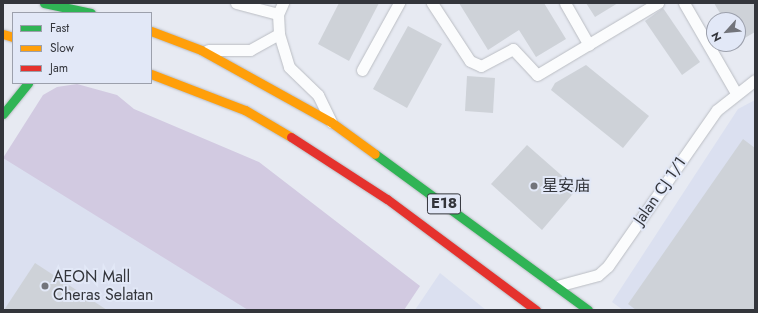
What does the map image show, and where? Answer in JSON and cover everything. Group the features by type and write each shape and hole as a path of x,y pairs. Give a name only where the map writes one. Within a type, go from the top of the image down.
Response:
{"main road":[{"path":"44,3 86,12"},
{"name":"E18","path":"152,31 201,50 331,122 588,310"},
{"name":"E18","path":"152,74 245,110 275,127 387,198 536,310"},
{"path":"3,114 27,84"}],"street":[{"path":"236,3 278,14"},
{"path":"283,3 278,14 279,34 289,67 318,95 331,122"},
{"path":"362,70 399,3"},
{"path":"432,3 470,61 481,66 513,49 537,76 658,3"},
{"path":"565,3 590,44"},
{"path":"684,3 736,93"},
{"path":"201,50 250,50 279,34"},
{"name":"Jalan CJ 1/1","path":"557,286 598,276 608,266 717,110 736,93 755,80"}],"shaded area":[{"path":"77,84 117,95 134,109 259,162 420,286 404,310 248,310 3,158 43,95 57,87"},
{"path":"755,100 755,310 623,310 612,302 738,109"},
{"path":"3,157 249,310 3,310"},
{"path":"440,273 486,310 415,310"}],"building":[{"path":"339,3 379,3 349,61 318,44"},
{"path":"459,3 544,3 566,39 536,57 519,30 488,50"},
{"path":"586,3 618,3 595,17"},
{"path":"714,3 755,3 755,32 746,37 746,12 719,12"},
{"path":"663,8 700,62 682,75 645,21"},
{"path":"408,26 442,44 407,108 373,89"},
{"path":"586,65 649,116 623,148 551,90 555,83"},
{"path":"467,76 495,78 493,113 465,111"},
{"path":"743,139 755,148 755,310 636,310 628,304"},
{"name":"星安庙","path":"527,145 577,189 542,230 491,184"},
{"name":"AEON Mall Cheras Selatan","path":"35,263 107,310 4,310"}],"traffic: fast":[{"path":"44,3 86,12"},
{"path":"3,114 27,84"},
{"path":"375,154 588,310"}],"traffic: slow":[{"path":"152,31 201,50 331,122 375,154"},
{"path":"3,34 12,37"},
{"path":"152,74 245,110 291,137"}],"traffic: jam":[{"path":"291,137 387,199 536,310"}],"place":[{"name":"星安庙","path":"534,186"},
{"name":"AEON Mall Cheras Selatan","path":"45,286"}]}
